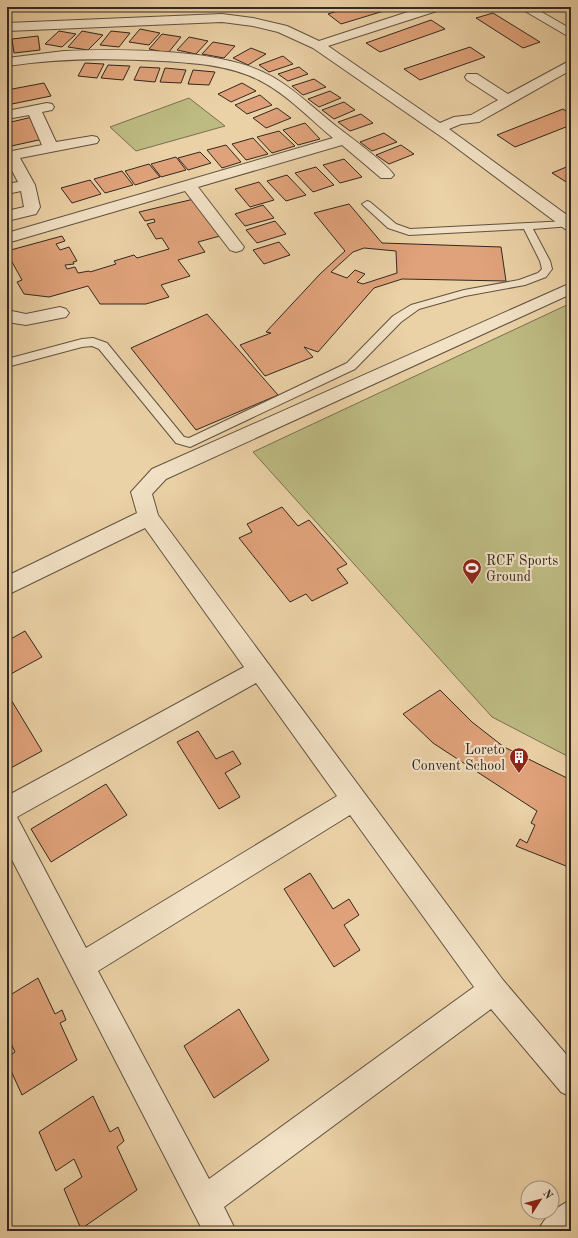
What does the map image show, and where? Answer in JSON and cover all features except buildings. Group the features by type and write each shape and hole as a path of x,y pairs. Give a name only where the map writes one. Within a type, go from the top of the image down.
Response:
{"street":[{"path":"222,18 241,7"},
{"path":"318,45 436,7"},
{"path":"524,7 571,34"},
{"path":"7,27 23,19 222,18 253,22 282,29 318,45 437,129 451,137 570,225"},
{"path":"7,62 62,55 106,53 208,61 239,68 264,78 283,89 386,175"},
{"path":"437,129 459,120 474,119 571,64"},
{"path":"472,77 508,100"},
{"path":"7,115 41,108 51,148"},
{"path":"451,137 471,127 474,119"},
{"path":"7,216 30,211 32,207 27,186 9,156 92,140"},
{"path":"7,238 344,140"},
{"path":"188,185 236,247"},
{"path":"7,189 27,186"},
{"path":"571,288 159,474 141,492 148,517 259,670 493,990 571,1082"},
{"path":"7,316 12,319 22,319 60,313"},
{"path":"7,586 148,517"},
{"path":"7,809 259,670"},
{"path":"81,966 354,799"},
{"path":"7,824 220,1231"},
{"path":"204,1202 493,990"},
{"path":"554,1231 571,1216"}],"lane":[{"path":"367,204 392,226 409,232 570,225"},
{"path":"7,364 82,343 93,342 103,346 180,440 190,443 351,366 397,319 415,307 464,293 521,283 542,276 547,269 545,261 527,226"}],"shaded area":[{"path":"189,98 225,126 136,151 110,127"},
{"name":"RCF Sports Ground","path":"571,303 571,758 492,717 253,452"}],"place":[{"name":"RCF Sports Ground","path":"472,585"},
{"name":"Loreto Convent School","path":"519,774"}]}
